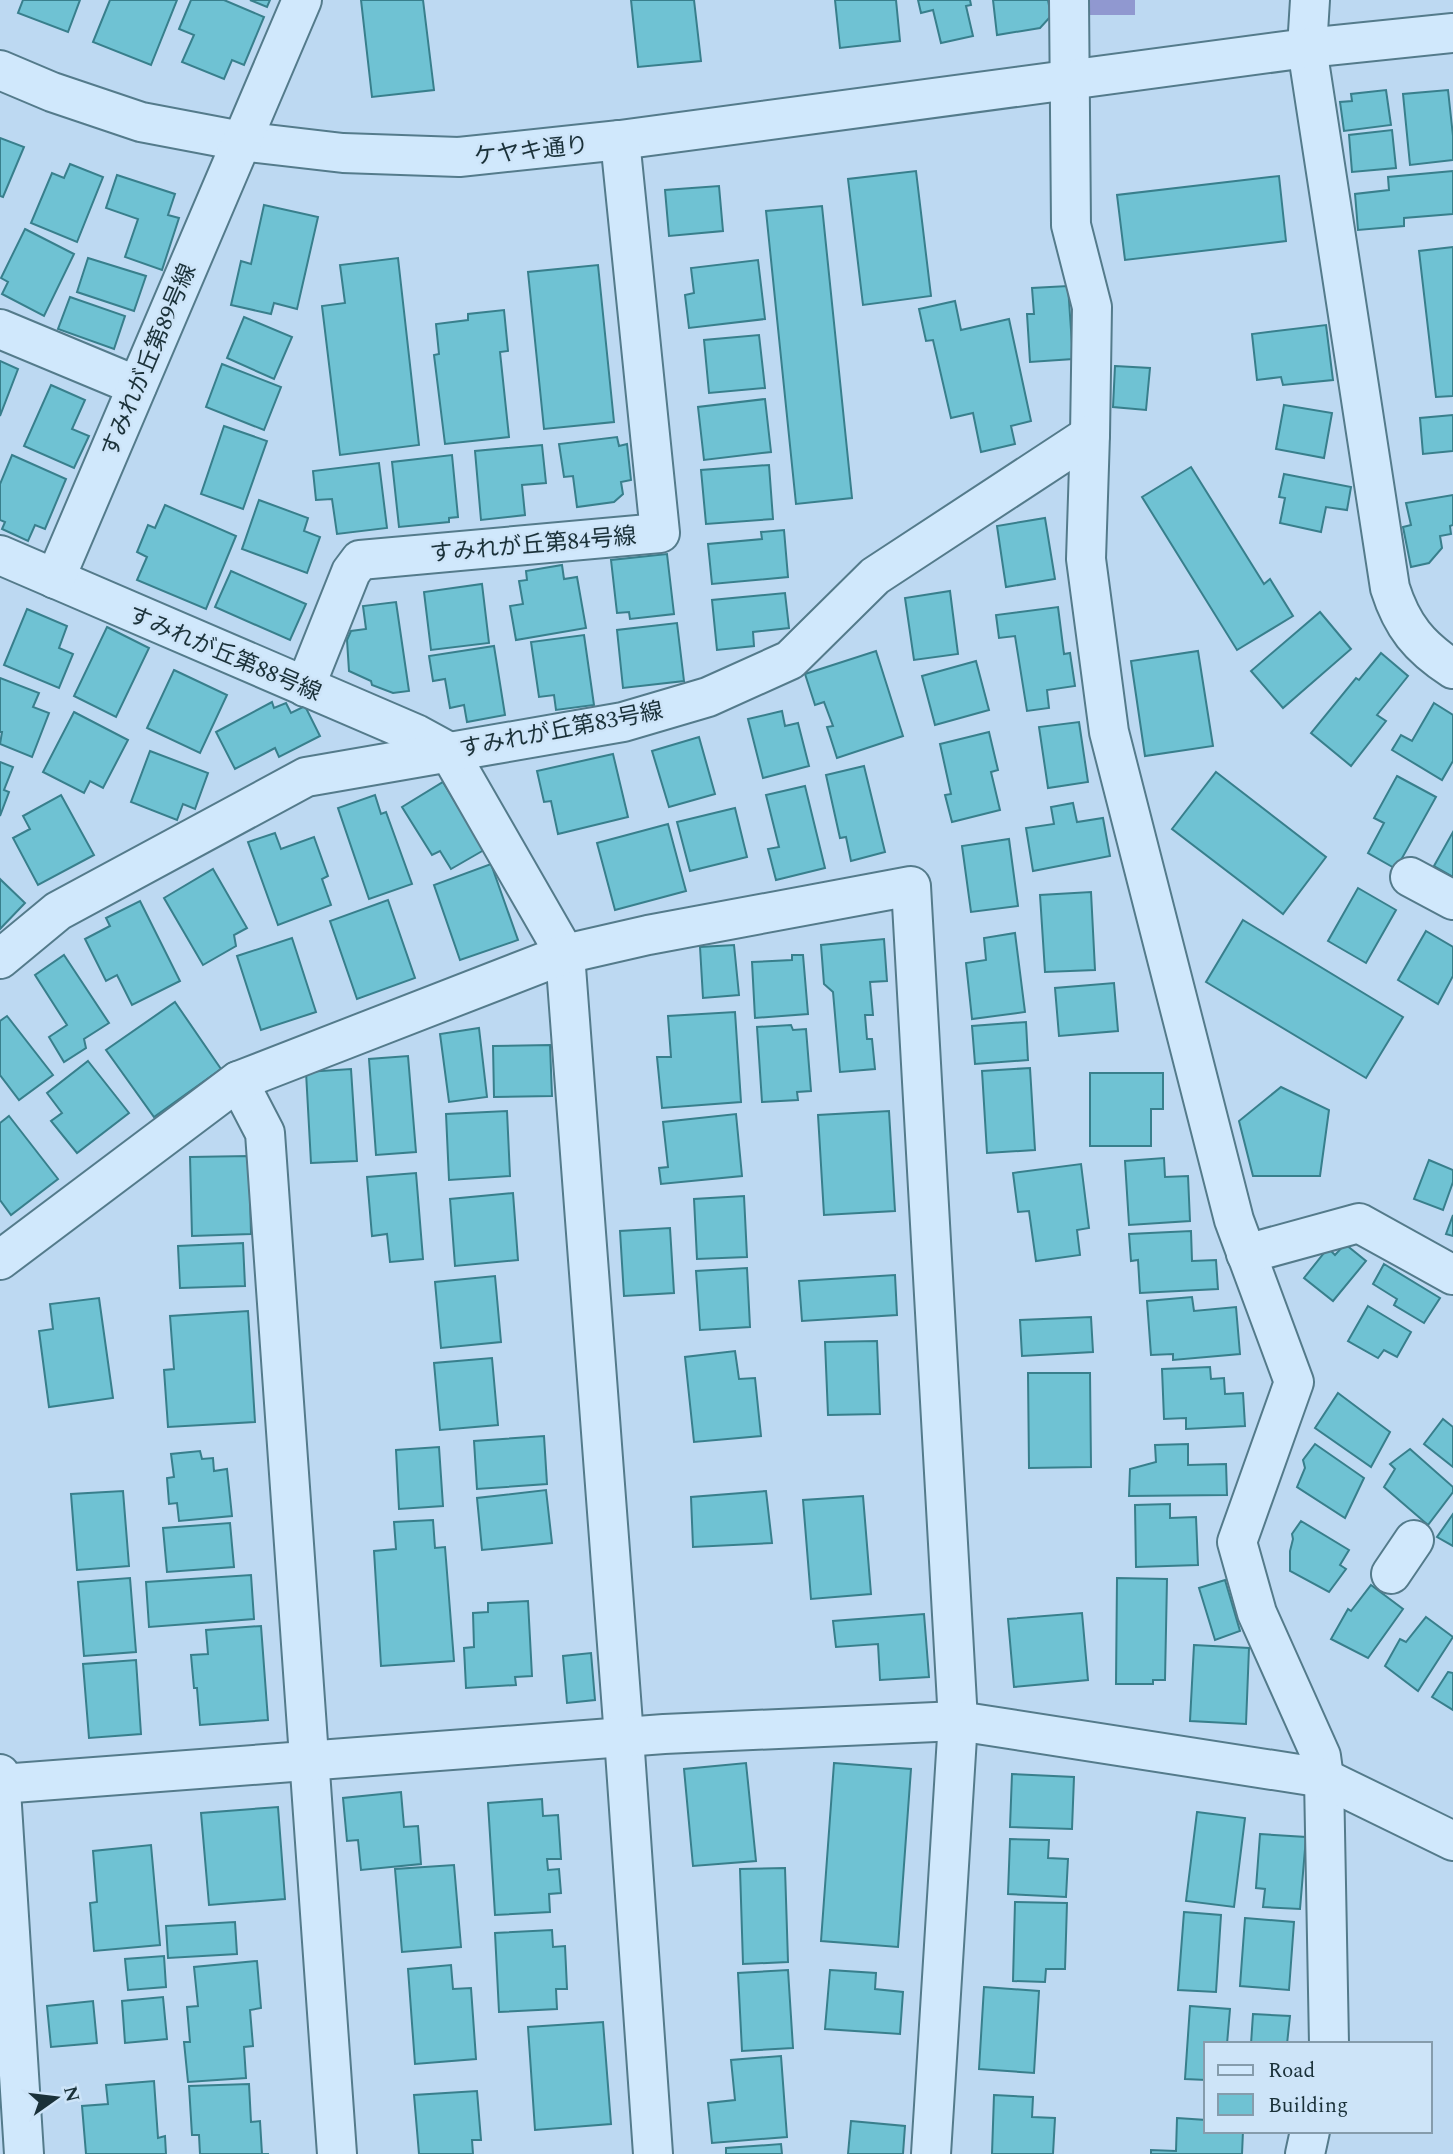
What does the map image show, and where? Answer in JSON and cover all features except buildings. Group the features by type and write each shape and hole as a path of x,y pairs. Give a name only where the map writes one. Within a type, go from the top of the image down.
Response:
{"street":[{"name":"すみれが丘第89号線","path":"55,579 302,0"},
{"path":"1069,0 1071,225 1091,307 1086,559 1109,732 1234,1220 1294,1382 1237,1542 1257,1613 1321,1756 1324,1778 1329,2042"},
{"path":"1310,0 1307,47 1390,588 1398,612 1413,637 1453,669"},
{"name":"ケヤキ通り","path":"0,70 52,92 141,122 241,141 343,153 458,158 620,140 1307,47 1453,33"},
{"name":"すみれが丘第84号線","path":"305,687 351,572 360,560 660,533 620,140"},
{"path":"0,329 136,387"},
{"name":"すみれが丘第83号線","path":"0,959 58,911 306,776 622,722 708,697 790,660 875,576 1090,435"},
{"name":"すみれが丘第88号線","path":"0,555 416,734 449,752"},
{"path":"449,752 565,954 653,2154"},
{"path":"1410,877 1453,900"},
{"path":"0,1260 238,1081 565,954 648,935 911,886 958,1721 930,2154"},
{"path":"238,1081 265,1133 337,2154"},
{"path":"1246,1254 1359,1223 1453,1275"},
{"path":"1391,1574 1414,1540"},
{"path":"0,1784 624,1737 958,1721 1324,1778 1453,1841"},
{"path":"0,1774 24,2154"},
{"path":"1305,2154 1310,2133"}],"shaded area":[{"path":"1089,0 1135,0 1135,15 1089,15"}]}
